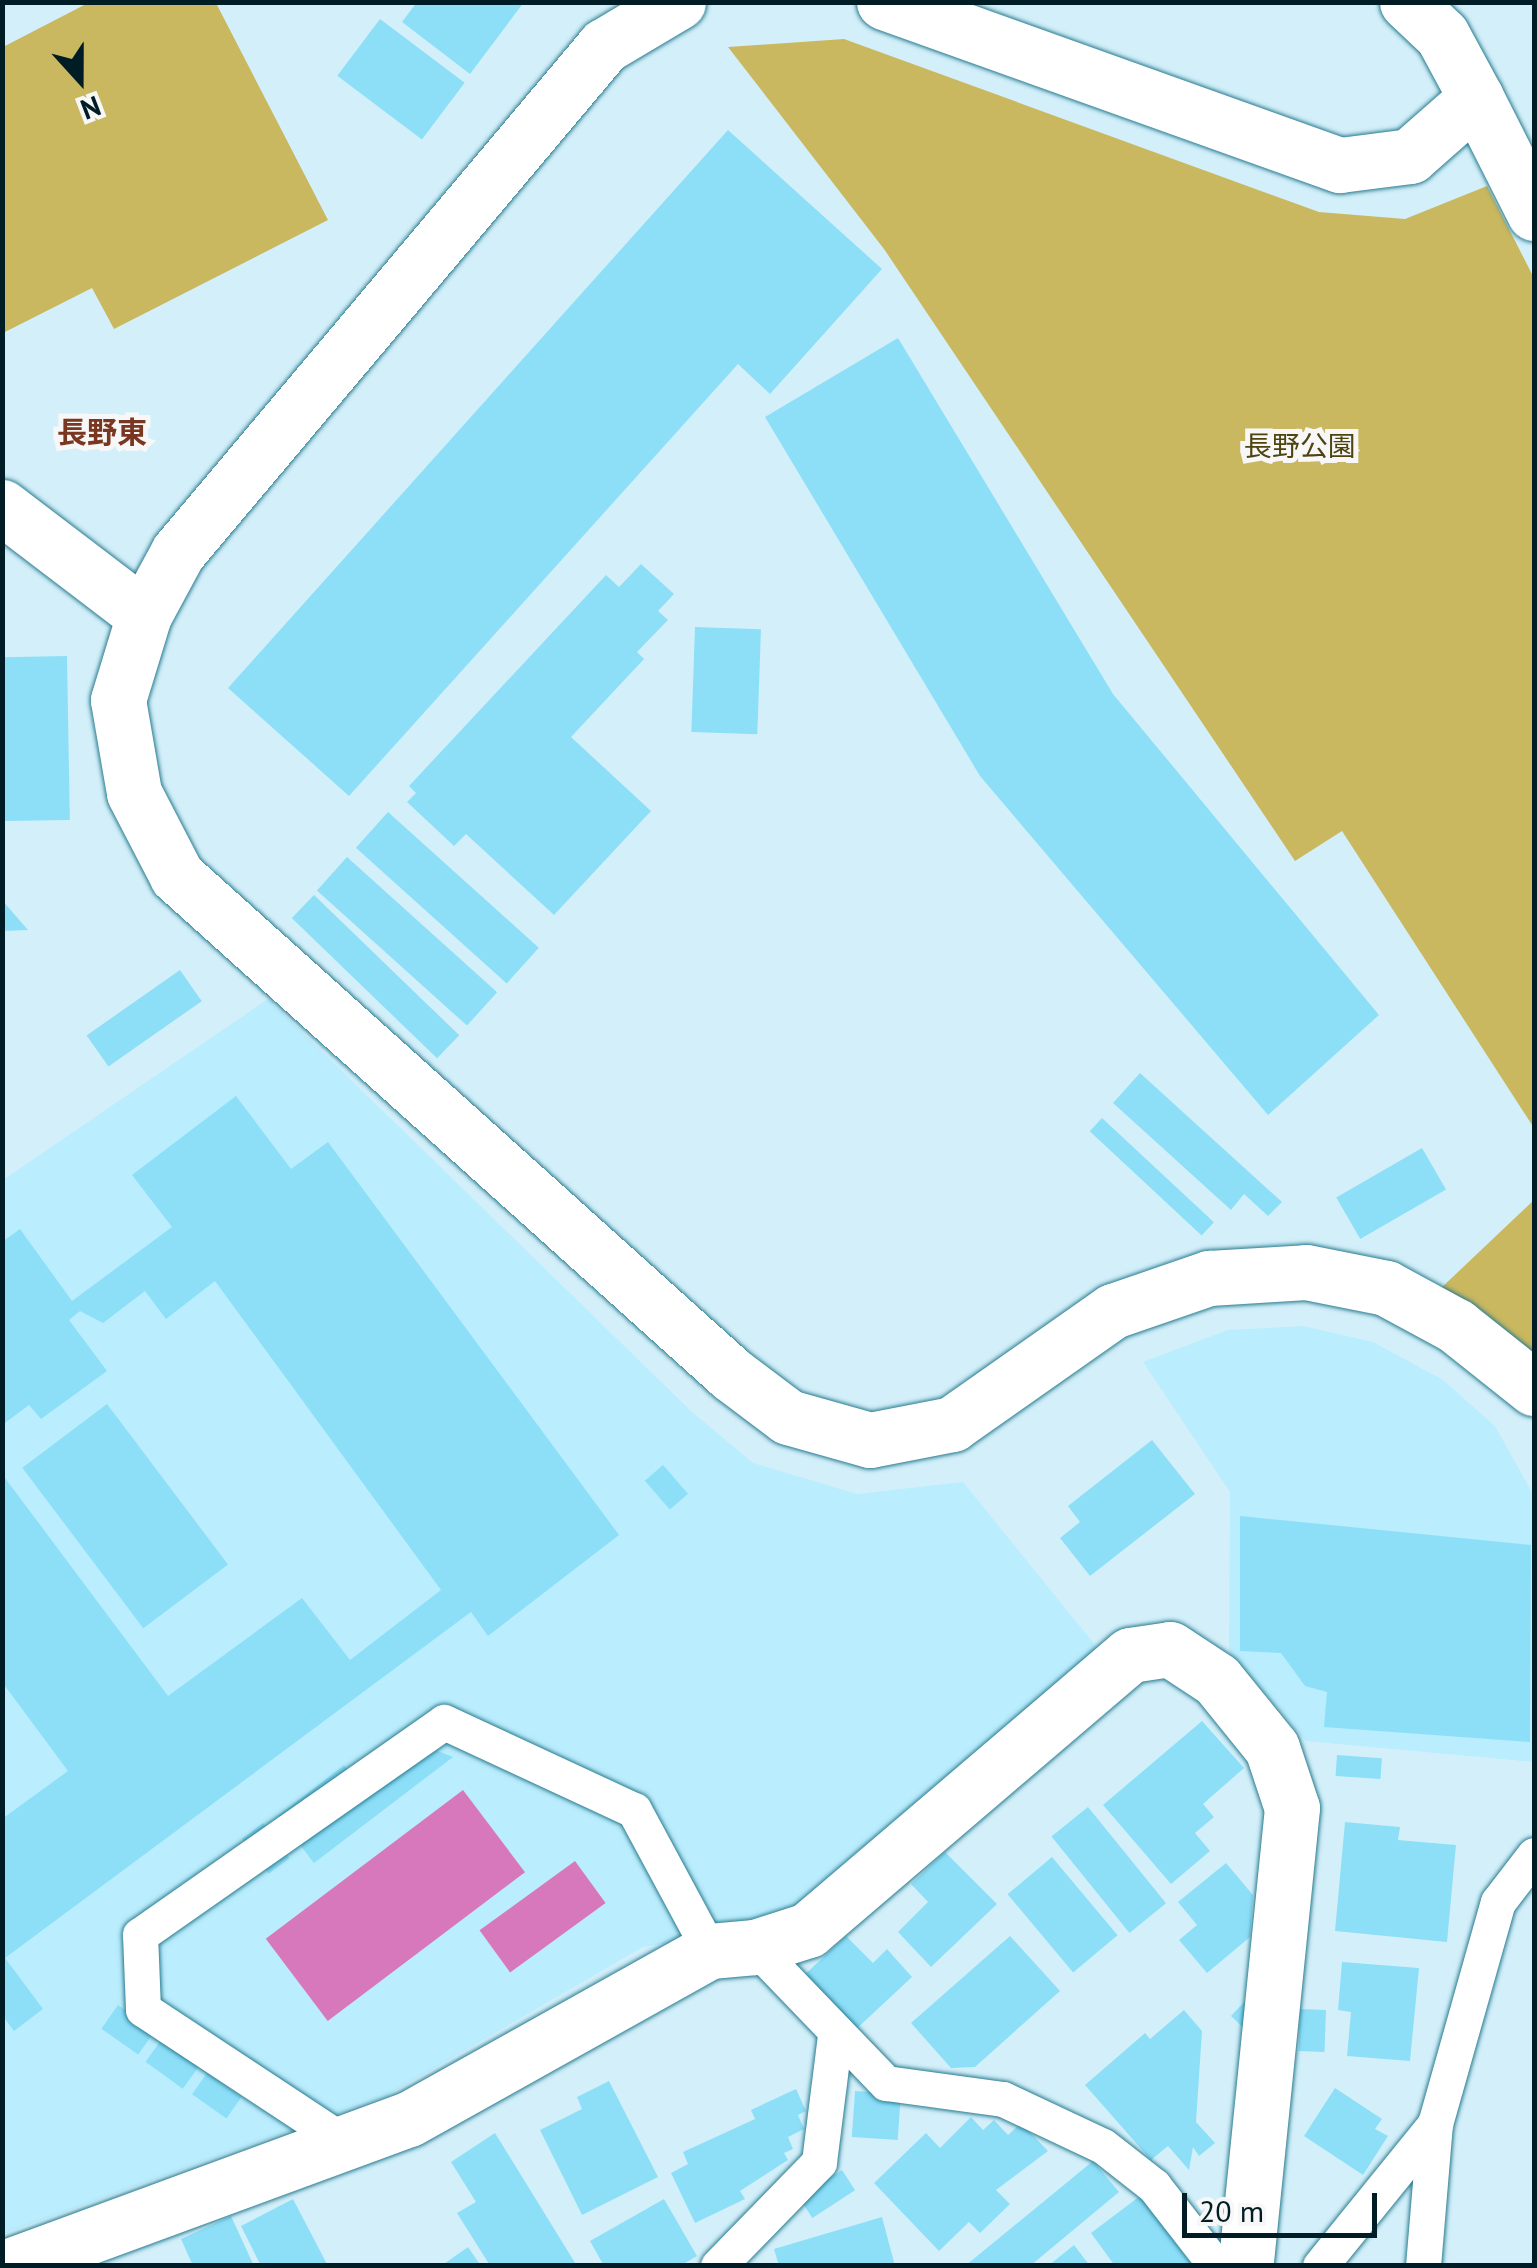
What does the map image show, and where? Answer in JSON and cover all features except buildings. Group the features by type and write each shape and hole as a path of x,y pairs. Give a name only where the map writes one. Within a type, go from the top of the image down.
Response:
{"street":[{"path":"678,2 604,46 178,552 144,615 118,700 134,794 177,876 730,1374 788,1417 870,1440 952,1424 1113,1311 1209,1278 1306,1272 1386,1288 1456,1326 1534,1388"},
{"path":"884,2 1340,165 1410,156 1476,98"},
{"path":"1407,2 1442,36 1534,213"},
{"path":"2,507 144,615"},
{"path":"10,2266 340,2140 410,2119 732,1949 808,1930 1130,1654 1170,1648 1216,1680 1272,1748 1292,1808 1246,2259 1239,2266"}],"lane":[{"path":"340,2140 143,2009 140,1935 444,1722 634,1810 732,1949 886,2082 1003,2099 1103,2146 1154,2186 1216,2266"},
{"path":"1423,2266 1434,2124 1498,1902 1534,1855"},
{"path":"718,2266 819,2162 835,2036"},
{"path":"1320,2266 1434,2124"}],"shaded area":[{"path":"268,999 692,1412 753,1463 857,1494 963,1482 1100,1651 796,1923 643,1947 386,2096 3,2234 3,1180"},
{"path":"1303,1326 1373,1342 1443,1380 1495,1426 1534,1496 1534,1762 1306,1741 1229,1651 1230,1492 1143,1362 1228,1330"},
{"path":"463,1790 525,1872 328,2021 266,1939"},
{"path":"575,1861 606,1903 510,1972 480,1930"}],"green space":[{"path":"90,2 216,3 328,220 114,329 92,288 3,333 3,47"},
{"name":"長野公園","path":"844,39 1319,212 1405,219 1487,186 1534,278 1534,1128 1342,831 1295,861 884,249 728,47"},
{"path":"1534,1200 1534,1362 1440,1289"}],"district":[{"name":"長野東","path":"102,432"}]}
